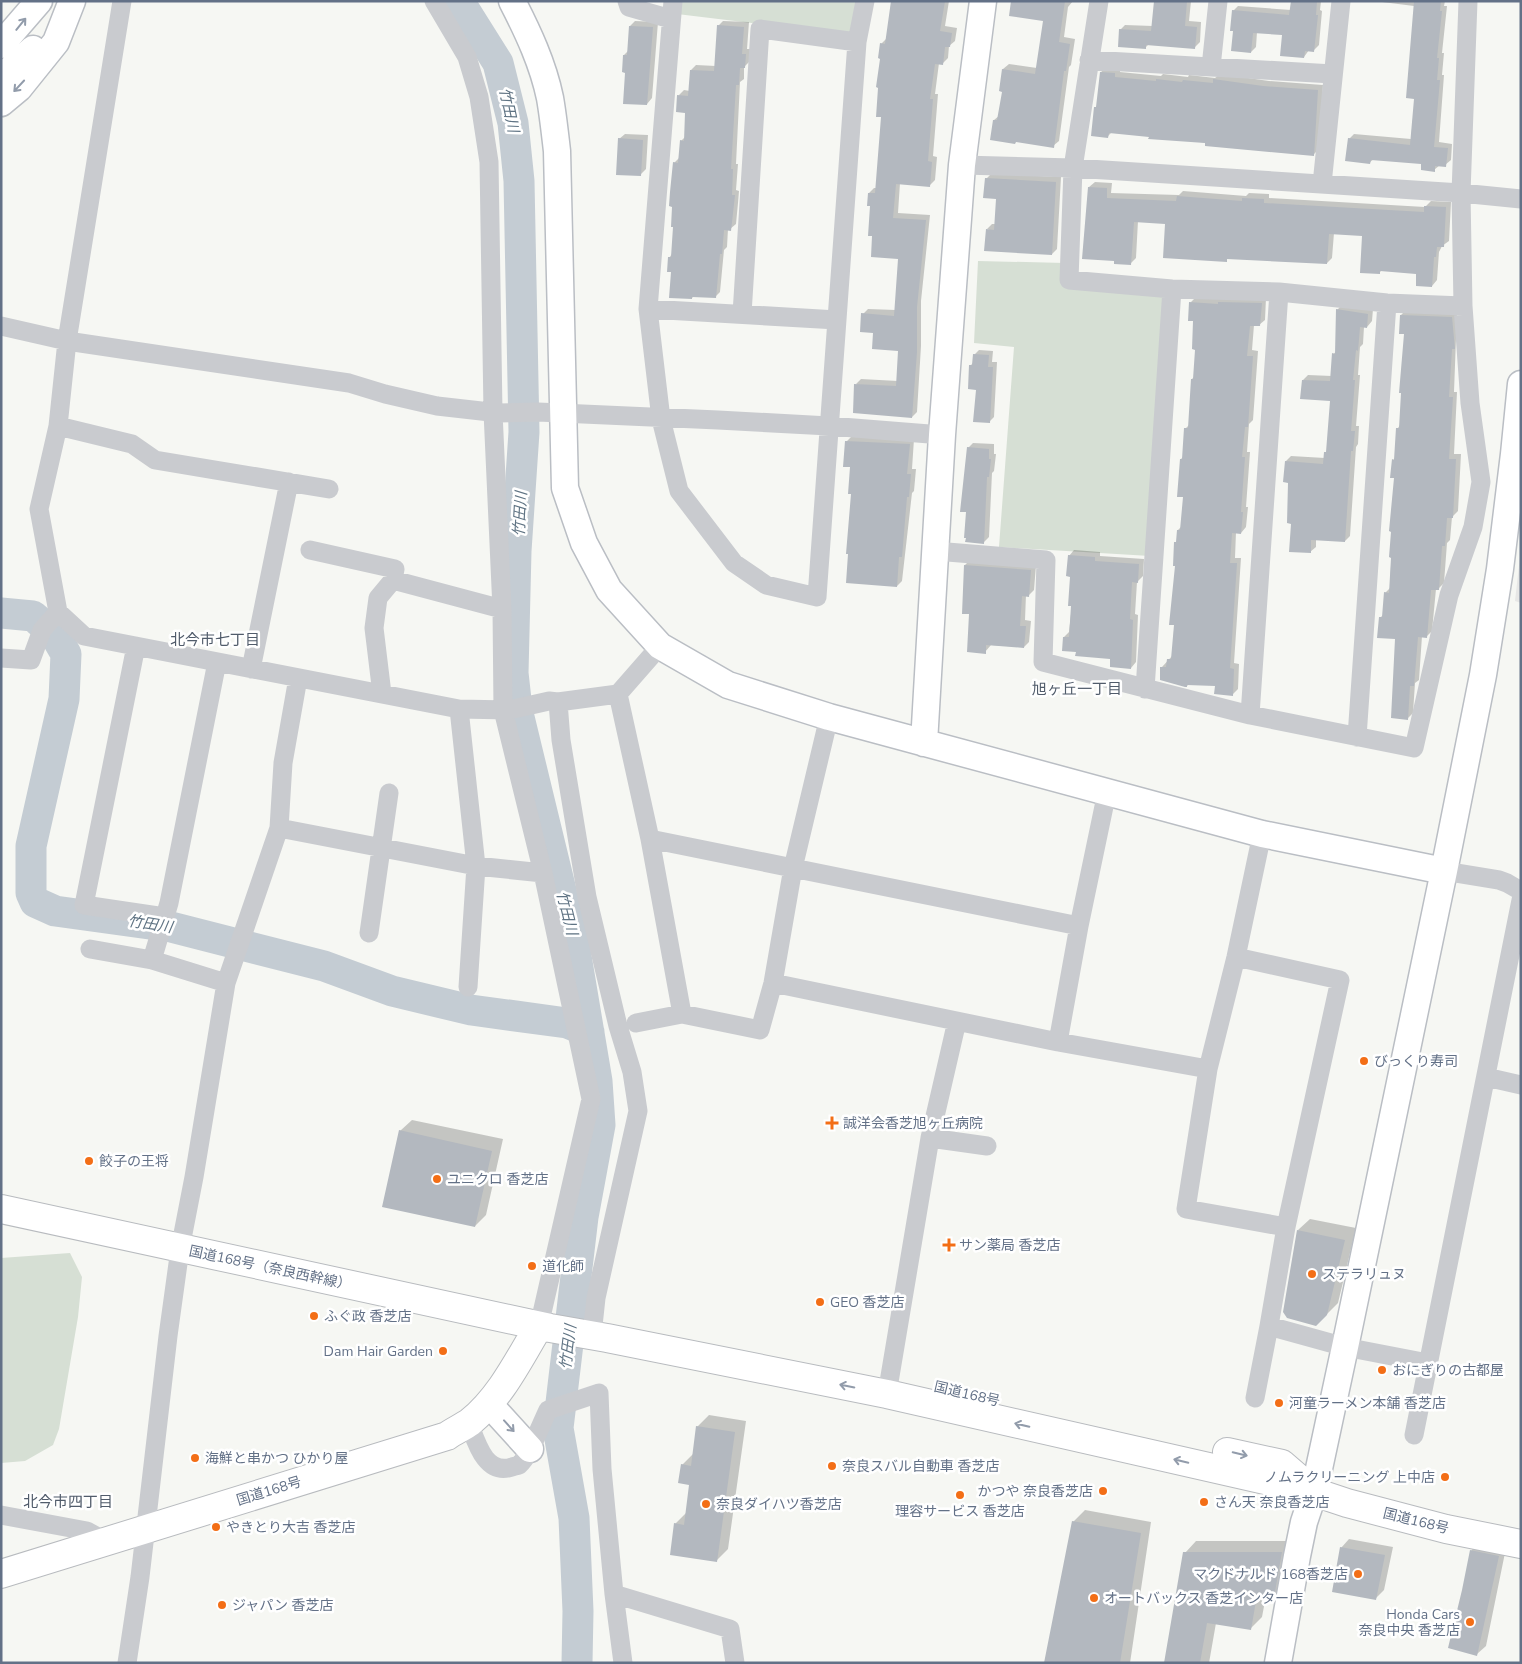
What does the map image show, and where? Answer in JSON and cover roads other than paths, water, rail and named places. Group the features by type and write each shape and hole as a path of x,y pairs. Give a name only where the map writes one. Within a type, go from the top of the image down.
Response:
{"highway":[{"name":"国道168号（奈良西幹線）","path":"1,1210 544,1327"},
{"name":"国道168号","path":"1,1574 447,1436 469,1423 489,1404 544,1327 600,1337 829,1363 888,1385 1282,1464 1314,1492 1356,1506 1521,1544"}],"street":[{"path":"1,45 39,1"},
{"path":"1,78 39,44 71,1"},
{"path":"1,103 19,88 56,42 71,1"},
{"path":"122,1 67,341 58,426 39,509 58,612 84,636 459,709 506,710 618,694 660,646"},
{"path":"434,1 467,57 479,97 489,162 506,710 591,1099 544,1327"},
{"path":"512,1 527,30 541,66 550,97 557,151 550,413 565,488 584,543 609,590 660,646 728,686 829,717 1262,834 1499,880 1521,891"},
{"path":"627,1 629,7 672,10 648,309 661,419 679,491 734,563 766,585 817,598 857,42 866,1"},
{"path":"924,744 942,435 962,165 983,1"},
{"path":"1098,1 1073,168 1069,280 1172,289 1279,292 1387,303 1463,306"},
{"path":"1211,67 1218,1"},
{"path":"1322,184 1341,1"},
{"path":"935,552 1046,560 1043,662 1250,715 1414,748 1449,595 1473,527 1482,482 1470,403 1463,306 1461,193 1468,1"},
{"path":"742,314 760,29 857,42"},
{"path":"1089,60 1333,74"},
{"path":"962,165 1073,168 1461,193 1521,199"},
{"path":"1145,689 1172,289"},
{"path":"1250,715 1279,292"},
{"path":"1357,737 1387,303"},
{"path":"648,309 837,320"},
{"path":"1,326 67,341 349,383 385,394 437,406 496,412 829,426 942,435"},
{"path":"1278,1663 1296,1556 1304,1522 1314,1492 1345,1347 1483,676 1508,502 1521,384"},
{"path":"58,426 132,444 155,460 329,489"},
{"path":"251,669 289,482"},
{"path":"310,550 396,569 394,580 378,598 374,628 382,694"},
{"path":"394,580 502,609"},
{"path":"1,658 31,660 42,630 58,612"},
{"path":"136,646 84,905 165,917"},
{"path":"152,960 169,903 217,662"},
{"path":"127,1663 140,1577 180,1249 194,1177 226,983 279,828 283,763 298,678"},
{"path":"618,694 650,839 682,1014"},
{"path":"554,702 587,897 618,1026 632,1072 638,1111 596,1298 600,1337"},
{"path":"459,709 476,866 468,987"},
{"path":"636,1023 682,1014 760,1030 773,983 793,868 829,717"},
{"path":"1058,1042 1079,926 1107,792"},
{"path":"369,933 389,793"},
{"path":"279,828 476,866 542,874"},
{"path":"1262,834 1236,957 1208,1069 1186,1209 1286,1227"},
{"path":"650,839 1079,926"},
{"path":"1414,1435 1521,900"},
{"path":"90,948 152,960 226,983"},
{"path":"1236,957 1340,980 1286,1227 1270,1326 1255,1398"},
{"path":"773,983 1058,1042 1208,1069"},
{"path":"888,1385 930,1138 957,1021"},
{"path":"1486,1078 1521,1085"},
{"path":"930,1138 987,1146"},
{"path":"1270,1326 1345,1347 1428,1363"},
{"path":"469,1423 479,1450 490,1464 505,1469 519,1465 530,1449 548,1410 599,1393 602,1469 614,1594 623,1663"},
{"path":"489,1404 530,1449"},
{"path":"1,1515 87,1531 106,1541"},
{"path":"614,1594 730,1629 735,1663"}],"waterway":[{"name":"竹田川","path":"459,1 498,63 513,123 519,181 524,432 516,551 513,673 517,709 574,944 597,1081 600,1125 583,1217 558,1428 574,1518 578,1611 577,1663"},
{"name":"竹田川","path":"1,613 33,616 55,635 66,654 64,699 31,846 31,893 35,902 55,911 171,927 324,966 392,991 471,1010 567,1023 589,1032"}],"place":[{"name":"びっくり寿司","path":"1364,1061"},
{"name":"誠洋会香芝旭ヶ丘病院","path":"832,1123"},
{"name":"餃子の王将","path":"89,1161"},
{"name":"ユニクロ 香芝店","path":"437,1179"},
{"name":"サン薬局 香芝店","path":"949,1245"},
{"name":"道化師","path":"532,1266"},
{"name":"ステラリュヌ","path":"1312,1274"},
{"name":"GEO 香芝店","path":"820,1302"},
{"name":"ふぐ政 香芝店","path":"314,1316"},
{"name":"Dam Hair Garden","path":"443,1351"},
{"name":"おにぎりの古都屋","path":"1382,1370"},
{"name":"河童ラーメン本舗 香芝店","path":"1279,1403"},
{"name":"海鮮と串かつ ひかり屋","path":"195,1458"},
{"name":"奈良スバル自動車 香芝店","path":"832,1466"},
{"name":"ノムラクリーニング 上中店","path":"1445,1477"},
{"name":"かつや 奈良香芝店","path":"1103,1491"},
{"name":"理容サービス 香芝店","path":"960,1495"},
{"name":"さん天 奈良香芝店","path":"1204,1502"},
{"name":"奈良ダイハツ香芝店","path":"706,1504"},
{"name":"やきとり大吉 香芝店","path":"216,1527"},
{"name":"マクドナルド 168香芝店","path":"1358,1574"},
{"name":"オートバックス 香芝インター店","path":"1094,1598"},
{"name":"ジャパン 香芝店","path":"222,1605"},
{"name":"Honda Cars 奈良中央 香芝店","path":"1470,1622"}],"district":[{"name":"北今市七丁目","path":"215,640"},
{"name":"旭ヶ丘一丁目","path":"1077,689"},
{"name":"北今市四丁目","path":"68,1502"}]}
